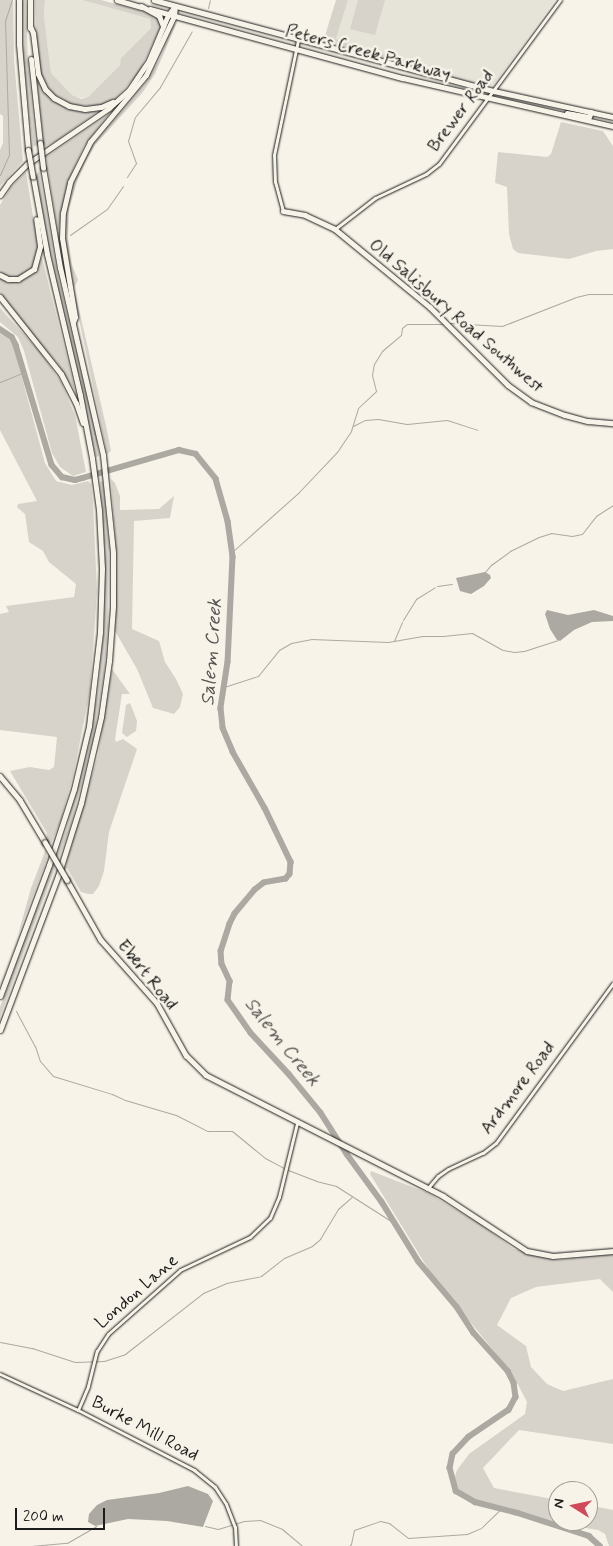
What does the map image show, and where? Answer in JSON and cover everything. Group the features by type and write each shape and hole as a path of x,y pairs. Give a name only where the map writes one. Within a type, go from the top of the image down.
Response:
{"highway":[{"path":"0,996 49,865 74,789 88,726 98,664 102,570 96,483 92,458 35,194 28,150 19,44 19,0"},
{"path":"0,1030 58,876 81,803 102,717 113,606 113,552 107,480 54,237 40,143 30,26 30,0"},
{"path":"141,6 161,18 163,30"},
{"path":"73,322 75,317 62,238 68,188 76,167 90,142 142,80 152,65 175,6"},
{"path":"0,194 27,164 102,114 124,95 143,71 171,15"},
{"path":"30,26 33,33 35,61 39,78 45,89 59,101 74,108 91,109 106,106 124,95"},
{"path":"0,201 13,182 28,168 108,113 142,80"},
{"path":"0,275 11,280 22,278 31,272 36,265 40,240 34,202 35,194"},
{"path":"0,297 67,382 79,411 92,458"}],"main road":[{"name":"Peters Creek Parkway","path":"117,0 489,99 613,126"},
{"name":"Peters Creek Parkway","path":"154,0 494,91 613,117"},
{"path":"538,110 588,117 591,112"},
{"name":"Old Salisbury Road Southwest","path":"283,211 302,214 335,229 430,307 520,395 552,412 588,421 613,423"},
{"name":"Ebert Road","path":"0,776 20,800 101,940 161,1009 180,1047 194,1066 212,1079 458,1204 527,1251 553,1256 613,1251"}],"street":[{"name":"Brewer Road","path":"335,229 375,198 426,174 439,164 489,99 560,0"},
{"path":"283,211 275,182 274,155 298,40"},
{"name":"Ardmore Road","path":"428,1188 438,1176 448,1169 482,1153 496,1143 613,983"},
{"name":"London Lane","path":"78,1410 88,1386 97,1351 108,1334 180,1270 250,1237 270,1218 280,1197 297,1123"},
{"name":"Burke Mill Road","path":"0,1374 78,1410 171,1457 200,1474 219,1492 226,1504 235,1527 236,1546"}],"shaded area":[{"path":"0,0 13,0 14,60 23,161 0,186 0,150 3,143 3,116 0,114"},
{"path":"22,0 26,0 28,64 36,145 33,147 23,55"},
{"path":"35,0 45,0 44,16 51,73 72,95 81,99 88,97 120,65 121,58 151,28 150,19 82,0 101,0 152,14 161,20 160,28 138,74 116,98 100,106 73,105 52,93 40,74 36,55"},
{"path":"45,0 82,0 150,19 151,28 123,56 120,65 88,97 78,98 72,95 51,73 44,16"},
{"path":"336,0 348,0 336,39 404,60 410,66 323,42"},
{"path":"348,0 555,0 494,84 488,87 410,66 404,60 336,39"},
{"path":"358,0 385,0 375,35 350,29"},
{"path":"177,22 155,74 143,92 95,145 78,179 69,208 68,238 72,265 78,280 74,288 107,430 111,451 107,454 69,271 65,241 66,215 71,188 90,148 146,82 160,58 172,28"},
{"path":"37,80 57,102 97,112 56,141 44,147"},
{"path":"109,114 84,146 72,172 64,198 58,233 46,157"},
{"path":"561,122 603,131 613,146 613,249 596,251 569,259 518,253 513,249 509,234 507,187 495,183 498,152 547,157 551,154"},
{"path":"39,171 57,270 96,434 99,456 96,457 46,235 36,175"},
{"path":"26,172 38,248 32,268 20,277 8,277 0,272 0,205 12,186"},
{"path":"41,258 75,390 56,362 17,318 0,294 0,277 24,279 33,272"},
{"path":"0,308 40,352 61,382 75,415 86,472 73,476 60,467 52,453 24,351 18,337 0,322"},
{"path":"0,333 7,336 14,348 45,463 56,481 72,485 88,481 91,484 93,502 97,592 90,691 73,776 60,822 50,846 46,840 47,833 10,771 30,767 49,770 54,767 57,737 0,730 0,614 9,612 6,606 74,597 76,584 49,562 43,551 29,542 25,514 17,507 18,504 37,501 0,430"},
{"path":"111,479 115,483 120,496 120,510 159,509 174,496 170,518 134,521 132,629 159,641 165,662 183,694 180,707 174,714 153,708 137,669 115,631 117,561"},
{"path":"103,481 109,546 108,628 104,674 93,741 70,828 0,1017 0,1007 66,830 89,744 98,688 104,629 105,555 100,482"},
{"path":"485,572 491,578 484,586 471,594 460,591 456,578"},
{"path":"547,610 568,615 594,610 613,616 613,621 592,622 574,630 560,641 557,640 550,629 545,614"},
{"path":"112,669 130,694 122,694 115,739 116,742 123,739 137,749 109,832 104,871 99,886 93,894 88,894 81,892 67,868 64,871 98,755"},
{"path":"130,703 137,721 136,731 127,737 122,733 126,705"},
{"path":"46,849 47,859 18,935 31,888"},
{"path":"371,1171 428,1193 480,1224 514,1249 558,1260 613,1253 613,1292 600,1279 536,1287 511,1298 497,1325 526,1346 531,1367 547,1384 563,1391 613,1379 613,1444 519,1430 483,1468 494,1488 548,1498 548,1522 476,1500 464,1495 457,1488 454,1479 457,1470 469,1454 525,1414 527,1402 513,1375 430,1272 370,1174"},
{"path":"188,1486 208,1494 213,1501 203,1527 167,1521 128,1519 95,1526 88,1522 89,1514 97,1505 107,1500 159,1493"},
{"path":"598,1507 613,1510 613,1546 609,1546 605,1534 598,1530"}],"waterway":[{"path":"0,175 9,155 5,21 12,0"},
{"path":"208,8 210,0"},
{"path":"127,177 136,163 128,141 135,117 160,87 192,31"},
{"path":"70,235 107,209 123,186"},
{"path":"450,323 502,326 576,297 589,294 613,294"},
{"path":"232,552 299,492 337,452 351,431 358,408 376,391 372,375 374,364 382,351 401,335 402,328 407,324 446,324"},
{"name":"Salem Creek","path":"0,329 12,337 16,345 52,465 62,477 75,480 179,450 196,454 216,479 228,521 233,557 228,662 221,708 223,728 233,752 265,808 291,862 290,874 286,879 264,883 255,890 235,914 230,924 221,951 222,964 230,981 228,1000 251,1033 289,1074 321,1113 347,1154 382,1202 419,1262 457,1307 474,1333 508,1371 514,1383 516,1397 509,1410 469,1437 453,1454 450,1468 456,1491 475,1502 518,1513 589,1536 600,1546"},
{"path":"0,382 25,372"},
{"path":"353,426 365,420 378,419 407,424 447,420 477,430"},
{"path":"484,573 491,565 510,551 539,537 551,533 572,536 582,534 596,516 613,505"},
{"path":"437,586 452,584"},
{"path":"403,620 416,599 435,587"},
{"path":"394,641 402,622"},
{"path":"224,687 258,676 279,650 291,643 311,639 388,642 422,636 472,633 503,650 514,652 524,651 557,640"},
{"path":"16,1011 35,1046 40,1061 53,1076 176,1115 208,1131 232,1131 265,1158 284,1168"},
{"path":"288,1170 316,1181 336,1186 397,1225"},
{"path":"0,1342 32,1348 75,1362 104,1361 125,1354 203,1293 226,1283 261,1276 284,1258 312,1246 320,1239 338,1209 352,1197"},
{"path":"349,1546 354,1530 380,1521 389,1523 408,1538 467,1534 481,1528 501,1509"},
{"path":"205,1526 218,1529 245,1521 260,1520 282,1529 302,1546"},
{"path":"31,1546 67,1543 96,1526"}]}
